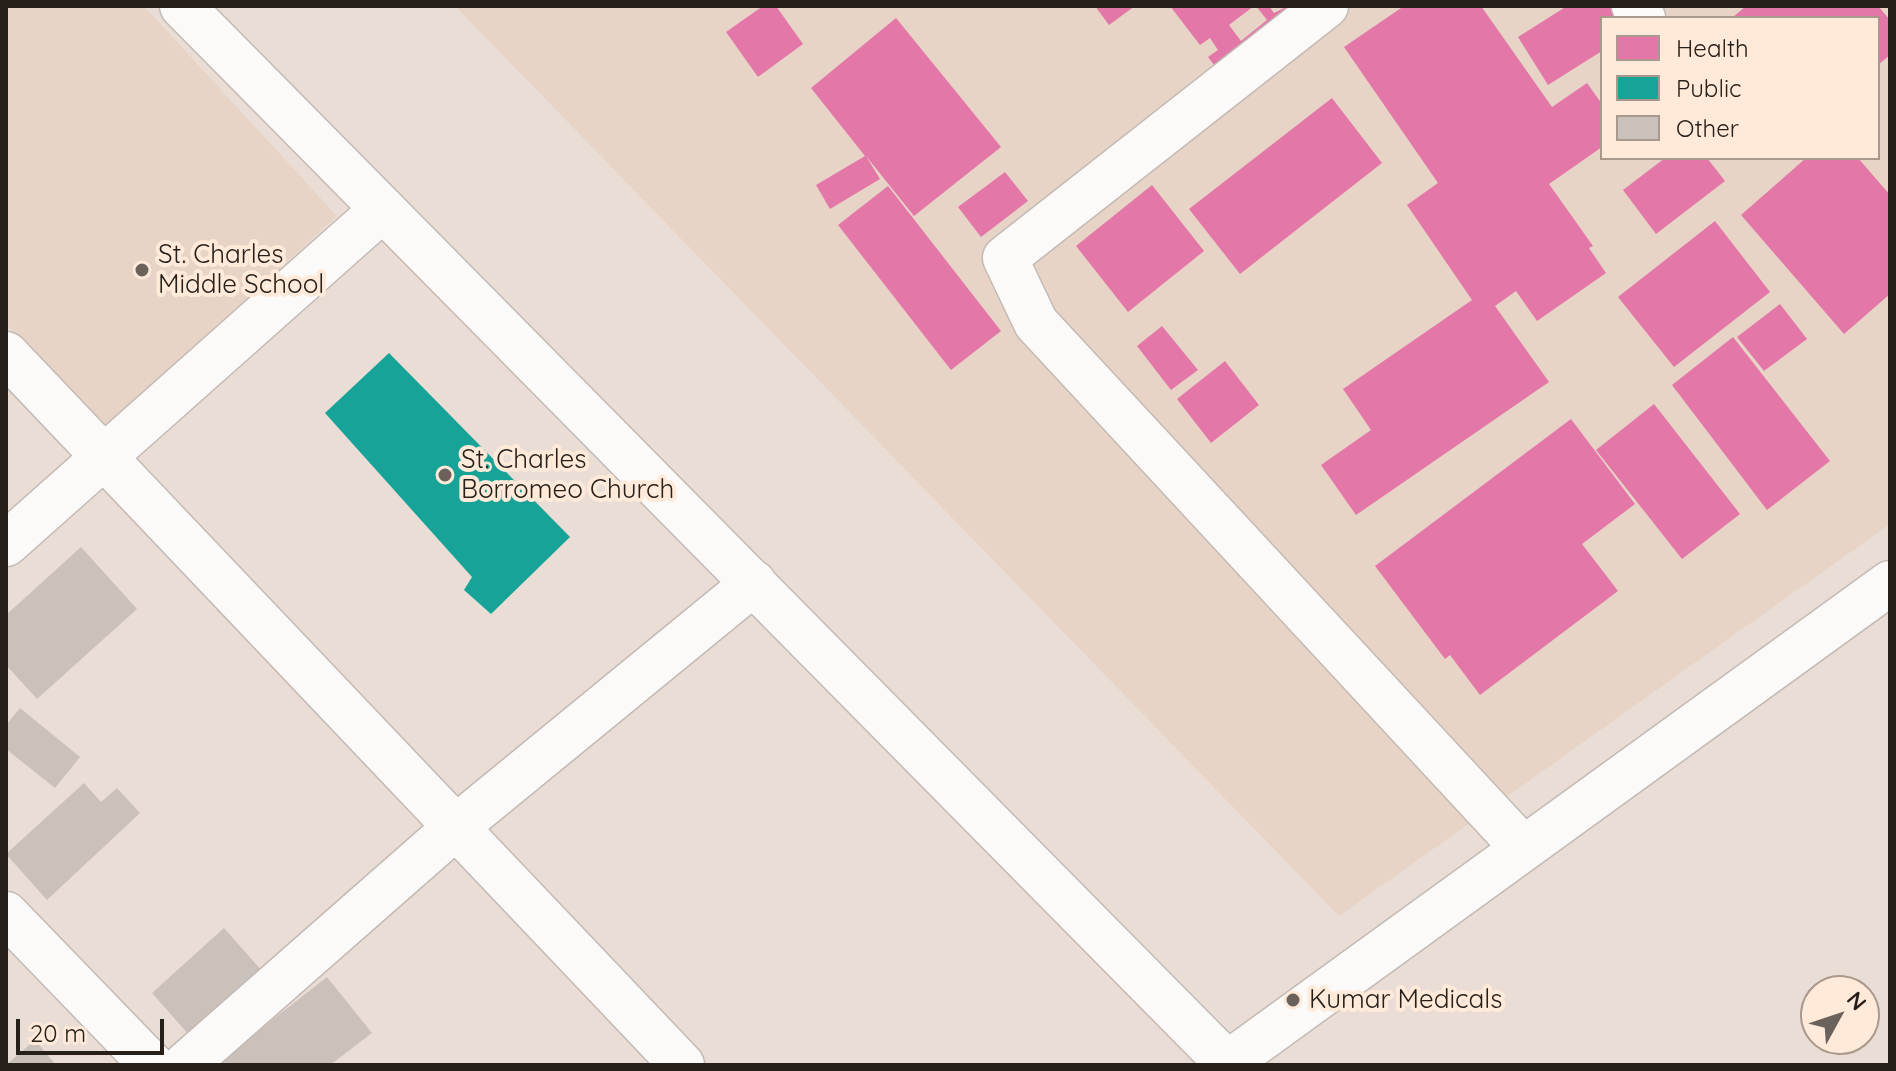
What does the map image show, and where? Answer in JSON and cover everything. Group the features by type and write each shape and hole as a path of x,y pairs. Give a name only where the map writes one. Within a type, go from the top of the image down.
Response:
{"street":[{"path":"182,6 1227,1064 1890,583"},
{"path":"1326,6 1005,258 1036,323 1523,848"},
{"path":"6,544 383,209"},
{"path":"6,354 682,1065"},
{"path":"185,1065 456,827 754,583"},
{"path":"6,914 152,1065"}],"shaded area":[{"name":"St. Charles Middle School","path":"6,6 144,6 337,216 104,431 6,324"},
{"path":"455,6 1890,6 1890,524 1339,916"}],"building: Health":[{"path":"763,6 776,6 803,44 758,77 726,32"},
{"path":"1095,6 1135,6 1109,25"},
{"path":"1170,6 1254,6 1229,25 1241,41 1267,20 1256,6 1269,6 1274,13 1288,6 1302,25 1227,82 1208,57 1218,50 1210,38 1200,45"},
{"path":"1404,6 1481,6 1552,107 1587,83 1600,101 1600,148 1549,184 1593,246 1589,248 1606,273 1537,321 1516,291 1495,306 1549,382 1356,515 1321,465 1371,430 1343,389 1472,300 1407,205 1438,183 1344,47"},
{"path":"1567,6 1621,6 1627,16 1600,16 1600,52 1548,85 1518,37"},
{"path":"1746,6 1878,6 1890,20 1890,55 1880,63 1880,16 1734,16"},
{"path":"896,18 1001,147 914,216 866,156 880,179 830,209 816,185 865,156 811,88"},
{"path":"1332,98 1382,163 1240,274 1189,209"},
{"path":"1662,160 1709,160 1725,181 1656,234 1623,190"},
{"path":"1804,160 1860,160 1890,195 1890,294 1844,334 1741,215"},
{"path":"1005,172 1028,201 981,237 958,207"},
{"path":"1152,185 1204,251 1128,312 1076,246"},
{"path":"888,186 1001,331 951,370 838,225"},
{"path":"1715,221 1770,292 1674,367 1618,297"},
{"path":"1780,304 1807,339 1764,371 1737,337"},
{"path":"1162,326 1198,370 1171,390 1137,346"},
{"path":"1733,337 1830,461 1767,510 1672,385"},
{"path":"1225,361 1259,405 1211,443 1177,399"},
{"path":"1654,404 1740,514 1682,559 1596,450"},
{"path":"1571,419 1635,504 1582,544 1618,591 1480,695 1450,655 1445,659 1375,566"}],"building: Public":[{"name":"St. Charles Borromeo Church","path":"389,353 570,537 491,614 464,590 472,577 325,413"}],"building: Other":[{"path":"81,547 137,609 37,699 6,665 6,615"},
{"path":"20,708 80,757 55,788 6,749 6,725"},
{"path":"84,783 101,802 117,788 140,813 47,900 6,854"},
{"path":"224,928 262,971 190,1036 152,993"},
{"path":"327,977 372,1033 330,1065 225,1065 221,1060"},
{"path":"35,1040 56,1065 6,1065"}],"place":[{"name":"St. Charles Middle School","path":"142,270"},
{"name":"St. Charles Borromeo Church","path":"445,475"},
{"name":"Kumar Medicals","path":"1293,1000"}]}
